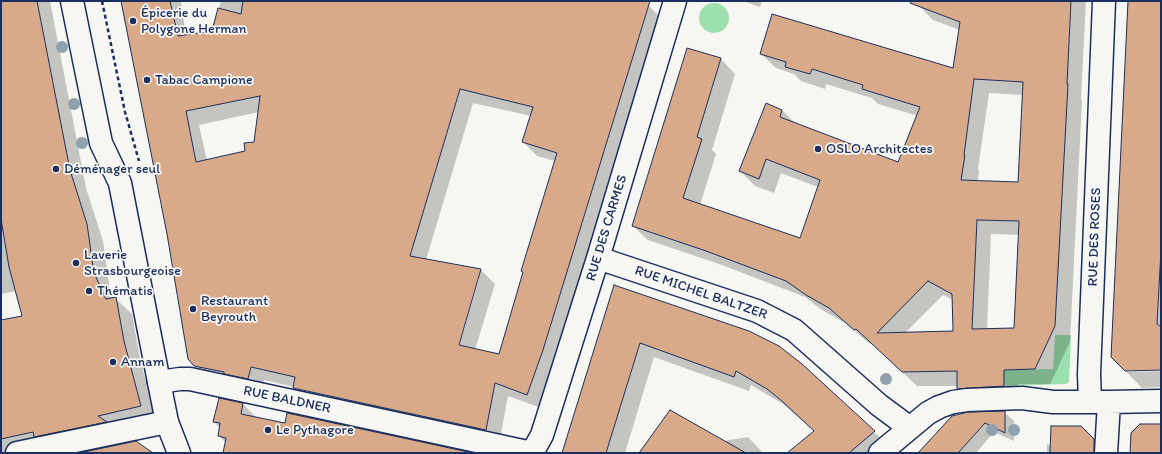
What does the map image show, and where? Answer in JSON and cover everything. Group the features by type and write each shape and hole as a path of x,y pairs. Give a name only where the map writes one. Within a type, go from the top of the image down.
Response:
{"street":[{"path":"72,1 101,143 120,183 159,382 168,422 179,453"},
{"name":"RUE DES CARMES","path":"532,453 542,435 598,258 675,1"},
{"name":"RUE DES ROSES","path":"1104,1 1089,374 1099,402 1106,453"},
{"name":"RUE MICHEL BALTZER","path":"598,258 757,311 794,330 879,405 910,428"},
{"name":"RUE BALDNER","path":"159,382 190,379 532,453"},
{"path":"880,453 928,413 953,402 1022,398 1053,402 1161,401"},
{"path":"17,453 168,422"}],"green space":[{"path":"714,3 725,7 729,18 725,29 714,33 703,29 699,18 703,7"},
{"path":"1055,335 1071,335 1069,382 1066,384 1006,386 1003,383 1002,370 1053,369"}],"building":[{"path":"1,1 37,1 70,170 87,224 94,273 106,299 116,297 124,341 141,406 98,416 107,422 34,437 33,432 1,439 1,320 22,316 9,267 1,219"},
{"path":"121,1 170,1 178,36 212,31 218,8 241,14 243,1 650,1 543,350 527,395 495,383 486,430 293,388 295,377 251,367 248,379 194,366 188,359 167,234","holes":["460,89 533,107 522,142 557,153 521,271 523,272 499,354 459,345 481,269 410,256","260,96 254,142 244,143 245,151 196,162 186,111"]},
{"path":"911,1 1071,1 1055,326 1035,369 1004,370 1004,386 957,389 957,371 902,372 856,329 854,330 829,308 806,295 786,281 706,251 632,226 687,48 721,58 697,137 702,139 683,198 800,238 820,180 766,159 759,179 739,171 766,103 782,110 780,117 898,162 920,107 862,89 863,85 812,69 810,74 785,67 786,62 760,54 772,14 953,68 960,22 910,3","holes":["974,79 1023,82 1018,182 961,180","977,220 1019,221 1014,328 972,329","928,281 952,294 953,331 877,333"]},
{"path":"1128,1 1161,1 1161,250 1157,324 1161,327 1161,370 1125,371 1111,357"},
{"path":"614,285 749,331 779,346 802,364 875,431 849,453 787,453 814,431 767,389 736,371 734,377 640,343 606,453 562,453"},
{"name":"Le Pythagore","path":"219,398 243,403 241,414 285,423 287,413 473,453 223,453 226,438 218,436 220,423 213,422"},
{"path":"670,410 746,453 639,453"},
{"path":"1005,411 1005,433 985,423 958,453 918,453 952,416 968,412"},
{"path":"1140,424 1161,424 1161,453 1130,453 1131,433"},
{"path":"1051,426 1081,426 1094,439 1094,453 1050,453"},
{"path":"136,441 153,453 79,453"}],"place":[{"name":"Épicerie du Polygone Herman","path":"133,21"},
{"name":"Tabac Campione","path":"147,80"},
{"name":"OSLO Architectes","path":"818,149"},
{"name":"Déménager seul","path":"56,169"},
{"name":"Laverie Strasbourgeoise","path":"76,263"},
{"name":"Thématis","path":"89,291"},
{"name":"Restaurant Beyrouth","path":"193,309"},
{"name":"Annam","path":"113,362"},
{"name":"Le Pythagore","path":"268,430"}]}
